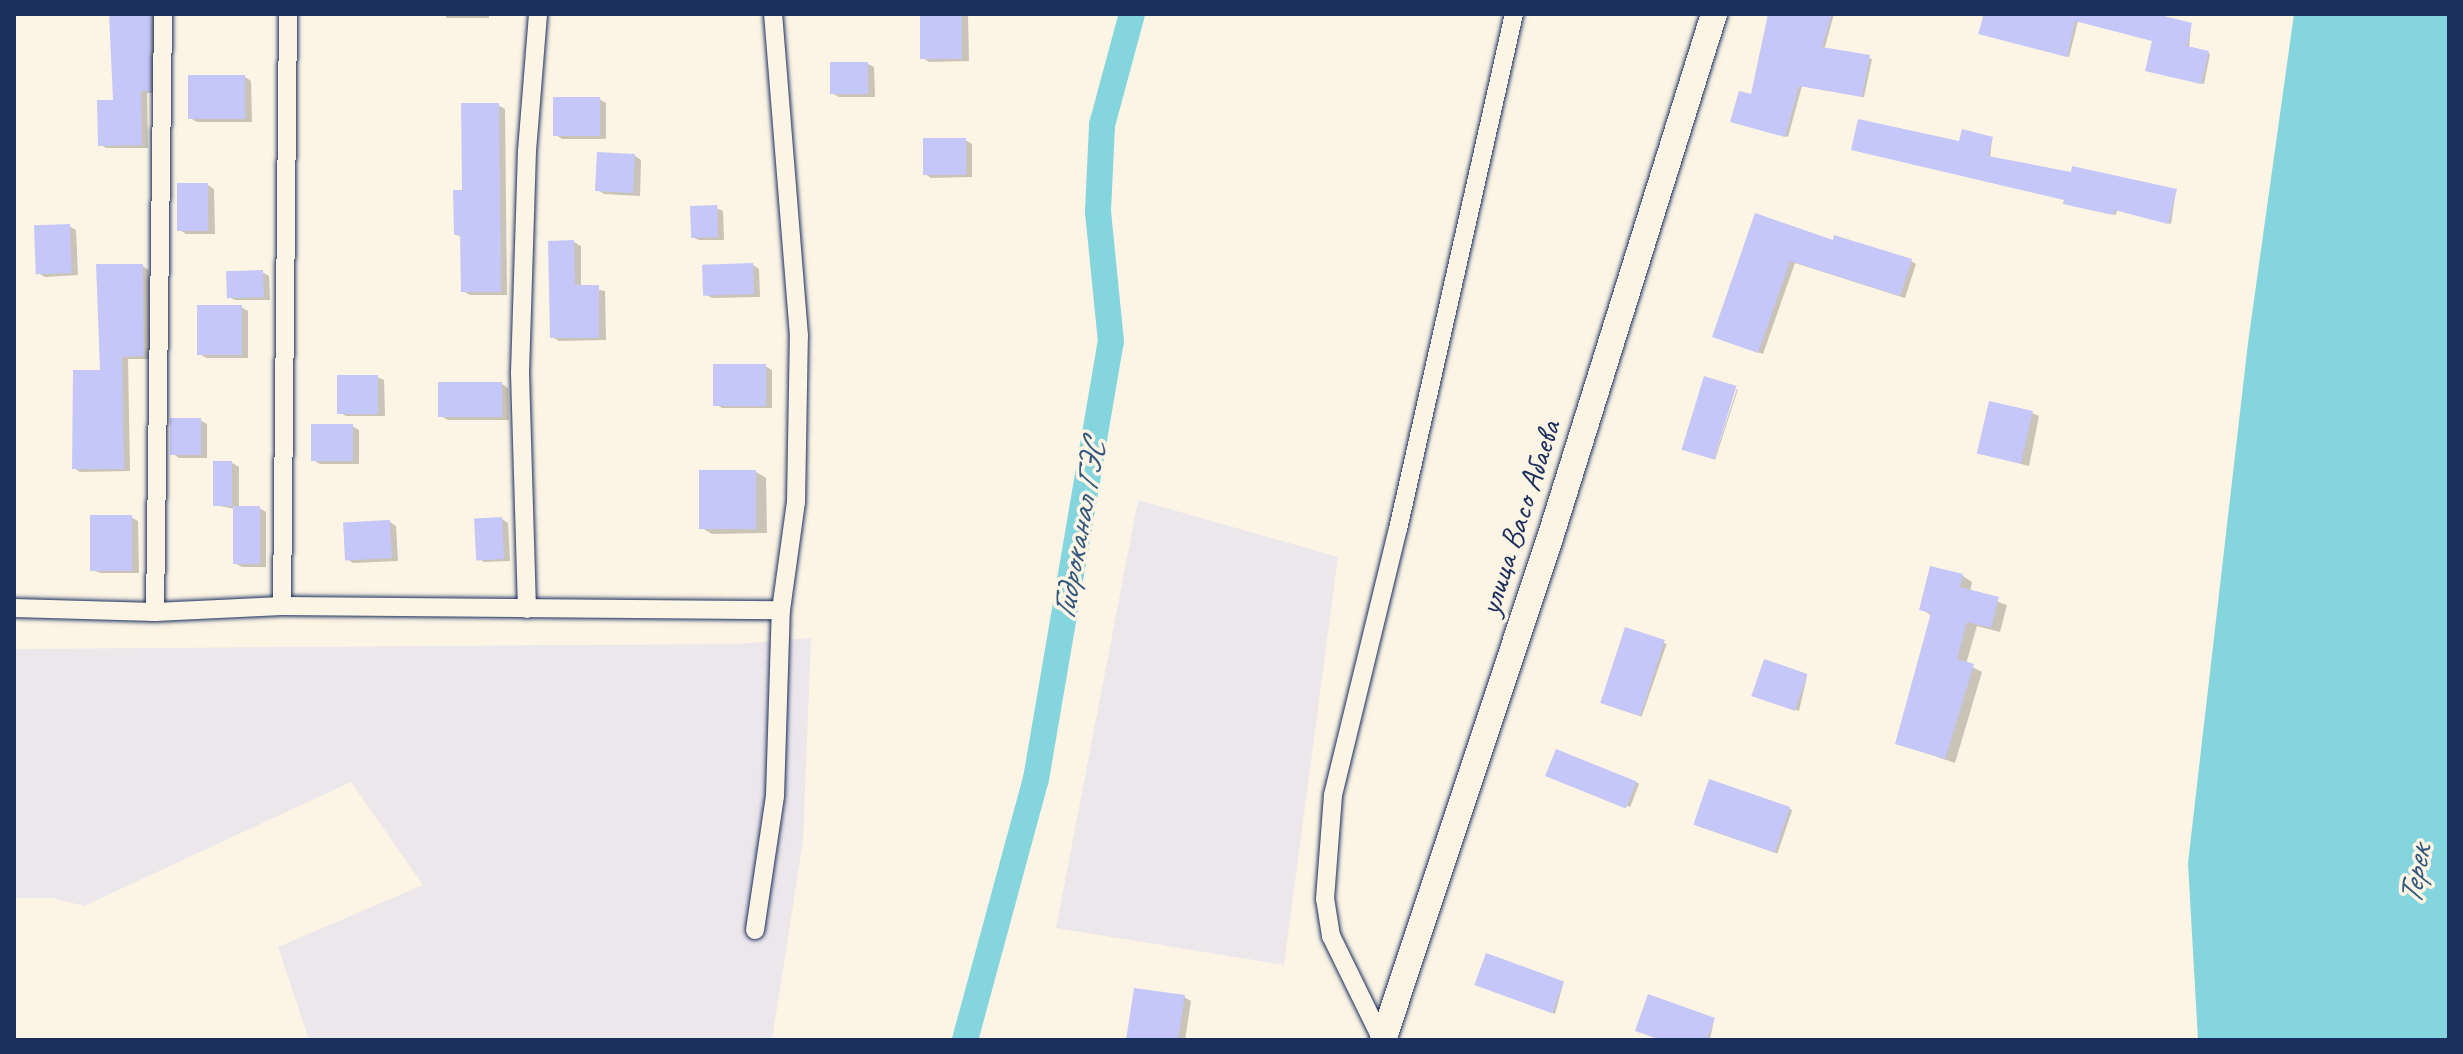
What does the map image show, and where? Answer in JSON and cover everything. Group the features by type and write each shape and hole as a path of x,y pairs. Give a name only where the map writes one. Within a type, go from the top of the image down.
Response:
{"main road":[{"name":"улица Васо Абаева","path":"1383,1040 1550,538 1714,14"}],"street":[{"path":"155,612 163,14"},
{"path":"282,606 288,14"},
{"path":"527,609 520,373 527,151 538,14"},
{"path":"755,930 775,796 781,610 796,502 799,336 773,14"},
{"path":"1383,1040 1331,936 1325,899 1333,795 1398,529 1514,14"},
{"path":"14,608 155,612 282,606 781,610"}],"shaded area":[{"path":"1138,500 1338,557 1284,965 1056,928"},
{"path":"811,638 803,841 772,1040 309,1040 278,947 423,885 351,782 84,906 53,898 14,898 14,649 738,644"}],"water":[{"name":"Терек","path":"2294,14 2449,14 2449,1040 2198,1040 2188,863 2248,343"}],"building":[{"path":"109,14 151,14 150,91 141,91 142,145 98,146 97,100 113,100"},
{"path":"920,14 962,14 962,59 920,59"},
{"path":"1768,14 1832,14 1822,47 1870,55 1862,97 1799,86 1785,137 1730,122 1739,91 1751,94"},
{"path":"1984,14 2156,14 2192,23 2187,46 2209,51 2201,84 2145,71 2152,41 2075,21 2067,57 1978,34"},
{"path":"830,62 868,62 868,94 830,94"},
{"path":"188,75 245,75 245,119 188,119"},
{"path":"553,97 600,97 600,136 553,136"},
{"path":"461,103 499,103 501,292 461,292 460,235 454,235 453,190 462,190"},
{"path":"1858,119 1959,141 1962,129 1993,137 1988,156 2071,172 2072,166 2177,189 2168,224 2114,210 2113,215 2063,204 2064,200 1851,150"},
{"path":"923,138 966,138 966,175 923,175"},
{"path":"597,152 635,154 633,193 595,191"},
{"path":"177,183 208,183 208,231 177,231"},
{"path":"717,205 718,237 691,238 690,206"},
{"path":"1755,213 1833,240 1834,235 1912,259 1900,296 1790,261 1758,353 1712,337"},
{"path":"70,224 72,273 36,274 34,225"},
{"path":"574,240 575,285 599,285 599,338 550,338 548,241"},
{"path":"753,263 754,294 703,296 702,265"},
{"path":"96,264 143,264 144,356 122,357 124,469 72,469 73,370 100,370"},
{"path":"263,270 264,297 227,298 226,271"},
{"path":"197,305 242,305 242,355 197,355"},
{"path":"713,364 766,364 766,406 713,406"},
{"path":"337,375 378,375 378,414 337,414"},
{"path":"1704,376 1737,386 1714,460 1681,450"},
{"path":"438,382 502,382 502,417 438,417"},
{"path":"1989,401 2033,411 2021,464 1977,454"},
{"path":"170,418 201,418 201,455 170,455"},
{"path":"311,424 353,424 353,461 311,461"},
{"path":"213,461 232,461 232,506 213,506"},
{"path":"699,470 756,470 756,529 699,529"},
{"path":"233,506 260,506 260,564 233,564"},
{"path":"90,515 132,515 132,571 90,571"},
{"path":"502,517 504,559 476,560 474,518"},
{"path":"390,520 392,558 345,560 343,522"},
{"path":"1930,566 1963,574 1960,587 1999,597 1991,628 1967,622 1957,659 1974,664 1945,759 1895,744 1931,613 1919,610"},
{"path":"1625,627 1665,640 1640,716 1600,703"},
{"path":"1764,659 1807,674 1795,711 1751,696"},
{"path":"1556,749 1637,782 1626,808 1545,776"},
{"path":"1709,779 1790,807 1775,852 1693,824"},
{"path":"1486,953 1564,981 1552,1013 1474,985"},
{"path":"1134,988 1185,995 1178,1040 1126,1040"},
{"path":"1648,994 1715,1018 1707,1040 1661,1040 1635,1031"}],"waterway":[{"name":"Гидроканал ГЭС","path":"965,1040 1036,779 1111,342 1098,211 1102,125 1132,14"}]}
